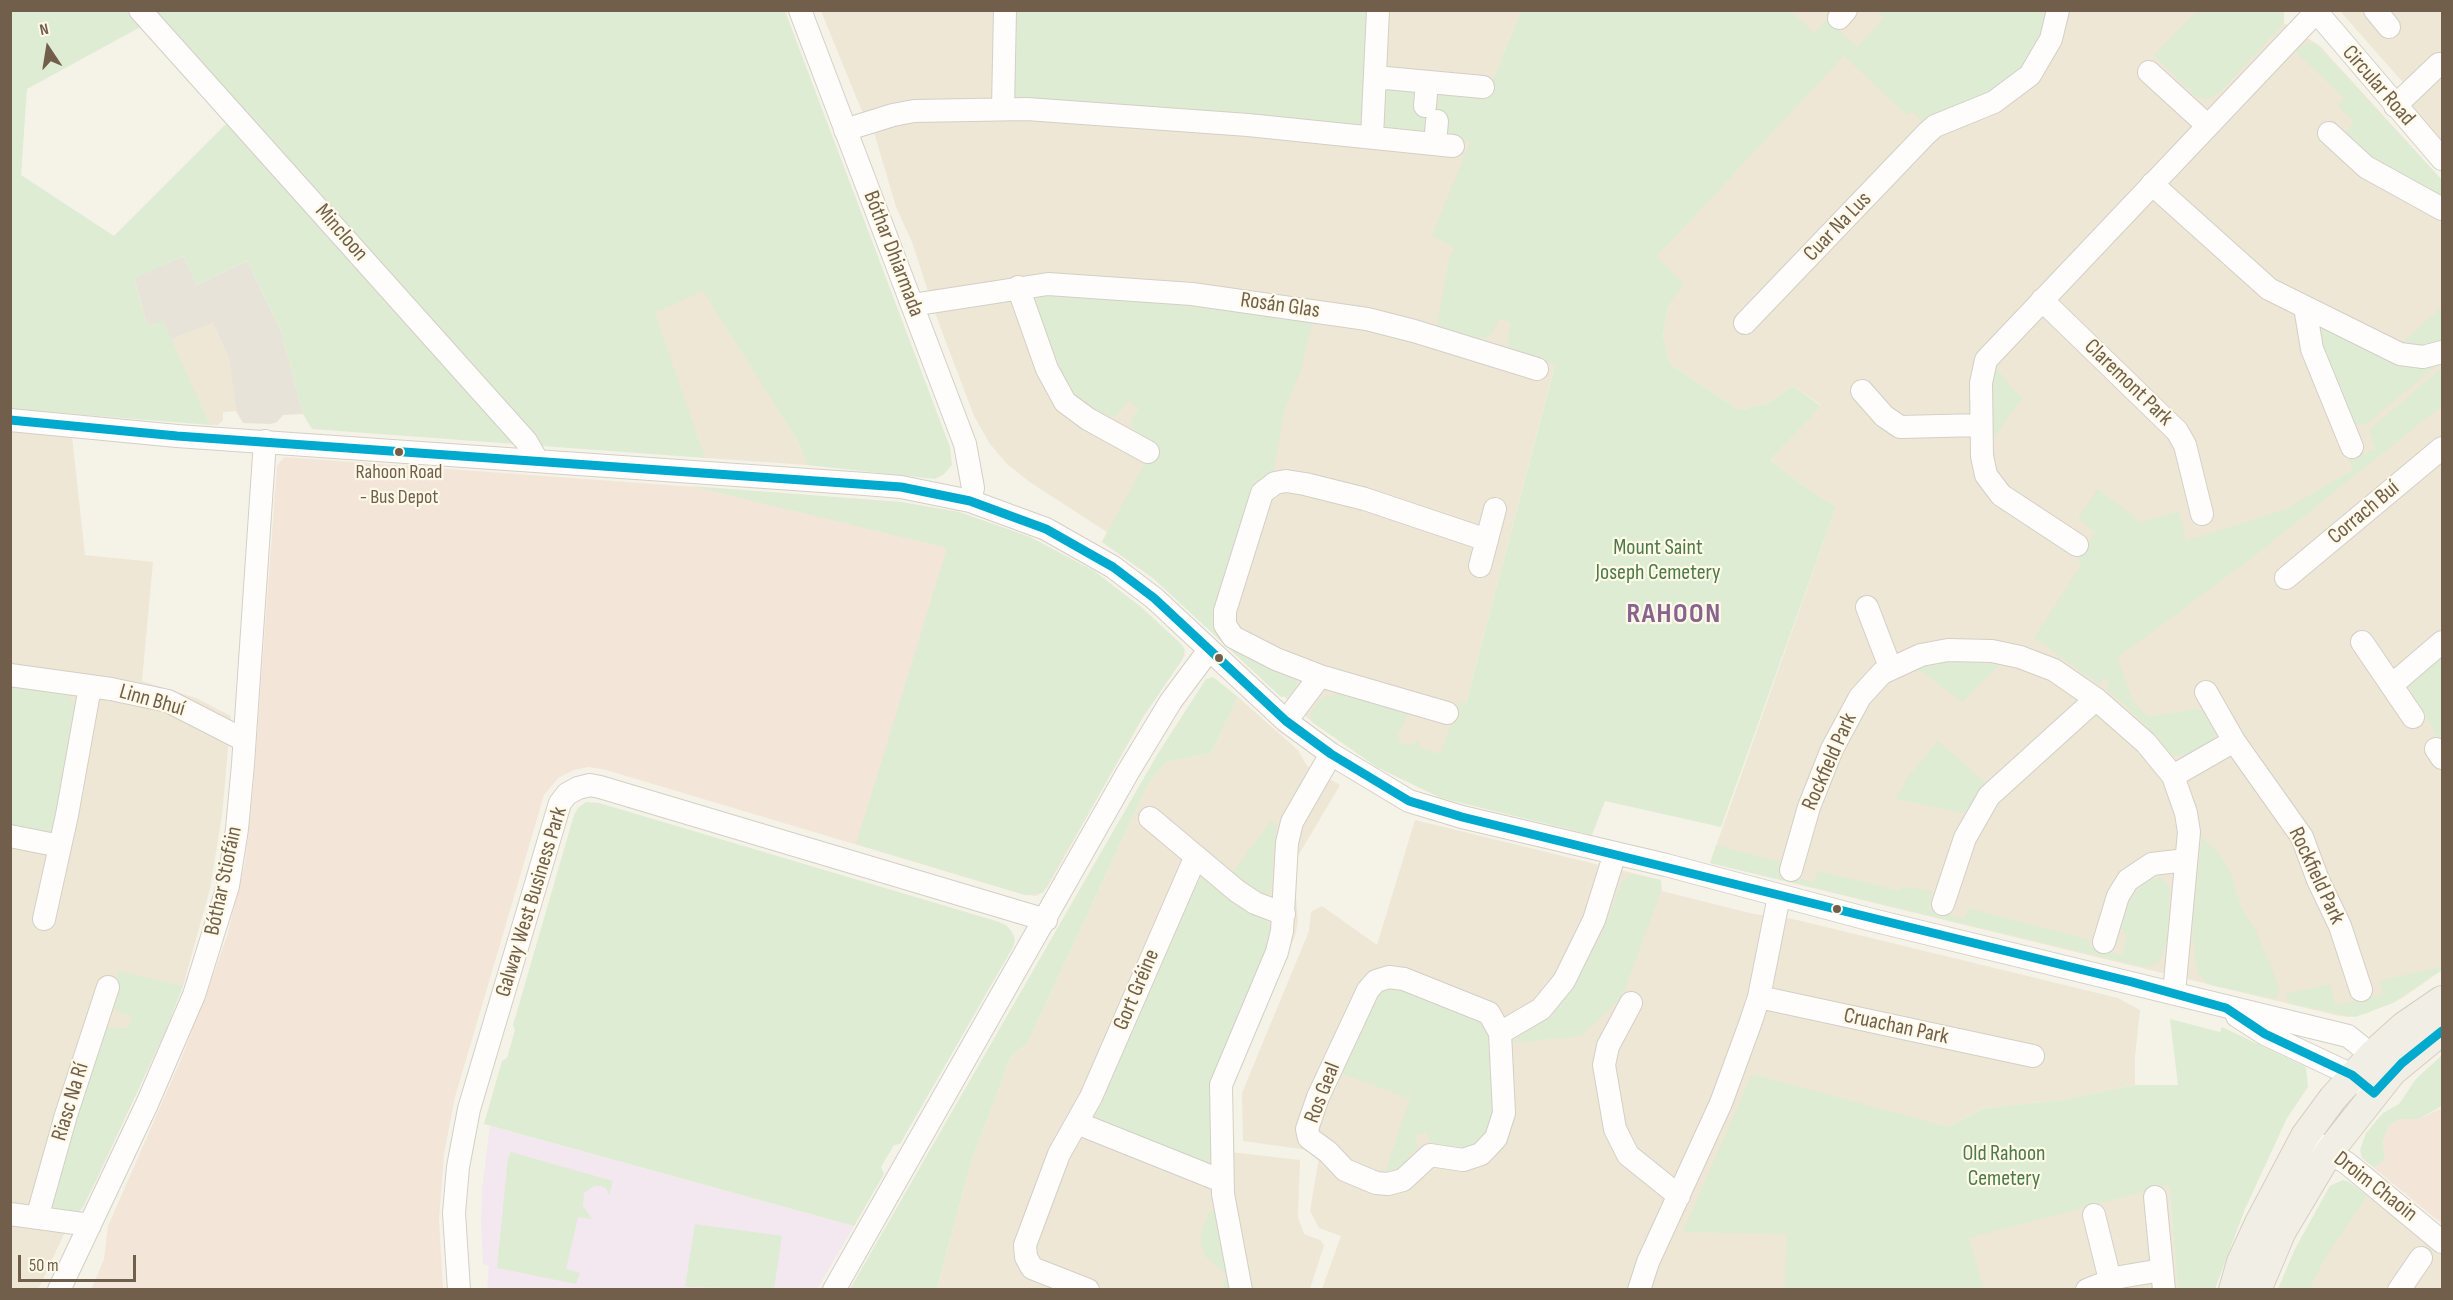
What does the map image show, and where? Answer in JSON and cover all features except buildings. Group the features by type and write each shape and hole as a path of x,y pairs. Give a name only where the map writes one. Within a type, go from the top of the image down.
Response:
{"main road":[{"path":"2257,1290 2282,1231 2329,1152 2374,1093 2382,1063 2404,1026 2442,1000"},
{"path":"2233,1290 2241,1262 2259,1223 2305,1136 2352,1075 2382,1063 2442,1031"}],"street":[{"name":"Mincloon","path":"140,10 526,441 537,460"},
{"name":"Bóthar Dhiarmada","path":"800,10 965,444 973,488 970,501"},
{"path":"1003,108 1005,10"},
{"path":"1372,137 1378,10"},
{"name":"Cuar Na Lus","path":"1745,323 1930,130 1994,102 2030,75 2051,39 2058,10"},
{"path":"2077,545 1995,489 1984,468 1981,382 1986,360 2315,11"},
{"name":"Circular Road","path":"2315,11 2442,159"},
{"path":"2395,106 2436,63"},
{"path":"2149,72 2207,124"},
{"path":"1375,77 1483,87"},
{"path":"845,130 914,111 1003,108 1138,116 1444,145 1431,113 1427,82"},
{"path":"2329,133 2366,167 2442,209"},
{"path":"2152,184 2263,285 2400,354 2423,357 2442,352"},
{"name":"Rosán Glas","path":"912,305 1017,286 1048,284 1212,297 1335,314 1414,331 1537,369"},
{"path":"1017,286 1047,369 1065,402 1088,419 1148,452"},
{"name":"Claremont Park","path":"2042,300 2177,431 2185,445 2202,514"},
{"path":"2306,307 2312,349 2352,447"},
{"path":"1862,391 1884,416 1900,427 1981,425"},
{"path":"10,420 265,441 902,487 970,501 1025,519 1065,538 1098,558 1154,598 1286,721 1376,783 1429,808 2174,993 2226,1008 2348,1036 2382,1063"},
{"name":"Bóthar Stiofáin","path":"59,1290 184,1017 210,946 233,859 244,740 265,441"},
{"name":"Corrach Buí","path":"2286,578 2442,448"},
{"path":"1447,713 1320,675 1276,659 1242,643 1227,630 1225,612 1262,493 1267,488 1286,481 1365,499 1487,540"},
{"path":"1480,566 1495,509"},
{"path":"1867,607 1890,667"},
{"path":"2362,642 2413,717"},
{"path":"2392,684 2442,642"},
{"path":"834,1290 1171,701 1209,650"},
{"name":"Rockfield Park","path":"1791,870 1809,807 1832,749 1860,697 1890,667 1921,655 1940,651 1992,651 2044,666 2096,699 2146,743 2173,776 2186,813 2189,832 2174,993"},
{"name":"Linn Bhuí","path":"10,675 168,701 244,740"},
{"path":"1286,721 1320,675"},
{"name":"Linn Bhuí","path":"44,919 90,687"},
{"name":"Rockfield Park","path":"2206,692 2234,741 2302,837 2318,880 2340,926 2361,990"},
{"path":"1943,904 1965,838 1989,796 2096,699"},
{"path":"2173,776 2234,741"},
{"path":"1241,1290 1231,1246 1222,1181 1221,1085 1277,952 1284,914 1289,832 1331,754"},
{"name":"Galway West Business Park","path":"459,1290 454,1213 458,1167 469,1109 560,803 567,794 590,785 600,787 1046,920"},
{"path":"1150,818 1238,891 1255,903 1284,914"},
{"path":"10,836 60,846"},
{"path":"1500,1033 1541,1009 1564,981 1594,920 1615,853"},
{"name":"Gort Gréine","path":"1088,1290 1032,1268 1025,1254 1027,1240 1055,1163 1091,1097 1196,856"},
{"path":"2104,942 2118,896 2128,880 2152,864 2186,860"},
{"path":"1639,1290 1644,1269 1721,1103 1759,997 1779,896"},
{"name":"Ros Geal","path":"1396,977 1479,1006 1489,1013 1500,1033 1503,1122 1496,1138 1477,1156 1463,1160 1430,1155 1403,1180 1393,1184 1383,1184 1345,1170 1328,1152 1309,1138 1308,1122 1318,1097 1368,990 1376,981 1396,977"},
{"name":"Riasc Na Rí","path":"37,1218 66,1115 108,987"},
{"name":"Cruachan Park","path":"1759,997 2033,1056"},
{"path":"1631,1003 1608,1046 1604,1065 1615,1129 1628,1155 1679,1196"},
{"path":"2226,1008 2265,1034 2352,1075 2374,1093"},
{"path":"1077,1123 1222,1181"},
{"name":"Droim Chaoin","path":"2305,1136 2329,1152 2442,1242"},
{"path":"2094,1215 2096,1287 2163,1280 2155,1197"},
{"path":"10,1214 90,1225"},
{"path":"2399,1290 2421,1258"}],"shaded area":[{"path":"821,11 1521,11 1486,96 1455,248 1555,364 1441,798 1377,767 1312,722 1153,578 1102,542 1107,532 1031,483 1007,464 990,444 974,416 935,313 912,242 896,207 874,132 861,109"},
{"path":"1791,11 2284,11 2284,23 2320,46 2442,180 2442,970 2402,998 2365,1014 2349,1017 2335,1015 1710,863 1836,507 1770,460 1821,405 1793,386 1769,403 1739,410 1670,364 1663,336 1668,307 1683,283 1656,256 1838,62"},
{"path":"2340,11 2442,11 2442,142 2411,106 2407,87"},
{"path":"183,256 197,285 247,261 281,331 303,414 283,415 277,422 271,424 243,423 236,411 229,359 213,323 170,340 163,322 147,325 134,278"},
{"path":"703,290 797,440 807,465 705,458 654,313"},
{"path":"213,323 229,359 236,411 223,412 223,420 218,425 210,425 170,340"},
{"path":"10,430 72,436 85,555 153,562 142,681 196,698 231,716 222,815 210,889 183,986 165,1032 96,1181 83,1207 75,1215 64,1234 38,1290 10,1289"},
{"path":"284,457 901,502 959,512 1030,537 1094,571 1141,607 1182,645 1185,655 1143,717 1047,888 1037,896 1025,895 606,770 589,767 574,770 558,778 544,795 455,1097 444,1154 439,1220 443,1289 91,1290 104,1259 108,1226 182,1057 213,975 227,936 245,862 253,790 277,466"},
{"path":"1238,697 1298,750 1307,766 1340,785 1298,856 1294,869 1298,922 1295,936 1231,1085 1230,1152 1300,1160 1298,1217 1304,1234 1320,1240 1324,1245 1310,1289 937,1290 971,1162 1011,1056 1027,1044 1148,784 1166,762 1211,753"},
{"path":"1415,820 1661,880 1662,891 1754,914 1793,919 2118,998 2140,1010 2135,1057 2135,1085 2061,1100 1985,1108 1927,1138 2070,1209 2169,1185 2178,1289 1322,1289 1341,1236 1319,1228 1310,1211 1319,1157 1315,1151 1243,1141 1242,1093 1309,931 1311,912 1322,906 1377,945"},
{"path":"2440,1109 2442,1112 2442,1224 2374,1168 2385,1160 2383,1142 2389,1126 2399,1119 2419,1119"},
{"path":"490,1126 854,1226 817,1289 487,1289 489,1266 483,1264 481,1223 482,1189"},
{"path":"2343,1180 2355,1186 2442,1255 2442,1289 2278,1290 2295,1249 2330,1186"}],"green space":[{"path":"2198,10 2284,11 2284,23 2219,93 2205,100 2195,96 2154,55"},
{"path":"10,11 785,11 950,447 952,465 943,475 935,479 807,465 797,440 703,291 655,313 705,458 312,429 303,414 281,331 247,261 197,285 183,256 134,279 147,325 163,321 210,425 11,409","holes":["144,25 183,76 228,122 114,236 21,175 27,89"]},
{"path":"1013,11 1371,11 1362,123 1358,126 1018,99 1012,93"},
{"name":"Mount Saint Joseph Cemetery","path":"1521,11 1791,11 1814,33 1827,19 1857,47 1884,18 1877,11 2047,11 2047,23 2020,71 2008,83 1925,124 1912,111 1907,115 1844,56 1657,256 1684,283 1668,307 1663,336 1670,364 1739,410 1769,403 1793,386 1821,406 1770,460 1836,507 1721,827 1605,801 1592,835 1441,798 1377,767 1312,722 1310,714 1319,701 1326,696 1335,695 1339,690 1409,712 1398,734 1398,742 1411,745 1420,740 1419,747 1440,754 1460,702 1466,703 1555,365 1511,351 1507,340 1511,323 1499,318 1492,334 1485,338 1474,338 1437,327 1449,259 1455,248 1432,236 1470,142 1428,133 1382,128 1384,91 1389,87 1408,87 1436,102 1443,93 1486,96"},
{"path":"2315,43 2442,180 2442,203 2380,169 2346,138 2354,121 2338,106 2344,98 2295,51 2305,44"},
{"path":"1048,294 1129,297 1313,319 1301,369 1284,411 1274,470 1259,480 1217,613 1291,677 1297,684 1291,695 1281,697 1153,578 1102,542 1155,445 1133,431 1131,421 1139,409 1128,401 1116,416 1103,417 1065,389 1033,306 1040,296"},
{"path":"2442,307 2442,340 2421,346 2402,343"},
{"path":"2325,327 2442,361 2367,424 2356,425 2351,421 2316,336"},
{"path":"1993,365 2022,399 1988,445"},
{"path":"2442,368 2442,406 2258,553 2117,658 2132,700 2148,717 2195,709 2204,712 2216,732 2211,742 2188,754 2173,756 2130,709 2106,689 2110,683 2104,678 2099,684 2034,638 2080,567 2079,557 2095,532 2078,518 2098,489 2141,522 2179,511 2186,541 2284,510 2353,470 2349,460 2376,449 2369,430"},
{"path":"691,486 901,502 959,512 1030,537 1094,571 1141,607 1182,645 1185,650 1182,660 1143,717 1043,893 1025,895 856,844 947,548"},
{"path":"2442,657 2442,744 2409,687"},
{"path":"1962,661 2000,665 1963,702 1915,667 1933,662"},
{"path":"1213,677 1238,697 1211,753 1166,762 1148,784 1027,1044 1011,1056 971,1162 937,1289 850,1289 1157,755 1206,679"},
{"path":"11,687 68,695 73,702 80,703 52,834 11,831"},
{"path":"1938,741 1986,783 1964,813 1896,799 1908,777"},
{"path":"586,802 599,803 996,921 1006,925 1012,932 1015,939 1013,947 900,1144 894,1145 881,1167 884,1174 854,1226 484,1124 502,1061 507,1058 515,1030 513,1025 574,815 578,808"},
{"path":"1271,821 1277,825 1271,885 1269,893 1261,894 1231,875"},
{"path":"2202,838 2220,855 2231,874 2241,907 2256,931 2277,982 2279,992 2276,999 2210,985 2197,973 2192,925"},
{"path":"1716,845 1781,862 1779,869 1782,874 1813,882 1819,871 1900,891 1902,887 1932,891 1929,909 1965,919 1968,908 2090,940 2089,947 2122,955 2127,936 2120,926 2128,902 2143,884 2153,878 2161,877 2170,888 2167,942 2158,963 2145,967 1710,863"},
{"path":"1633,874 1661,880 1661,891 1622,997 1581,1036 1513,1043 1520,1035 1552,1016 1579,976 1601,935 1622,881"},
{"path":"1202,879 1207,880 1264,918 1272,930 1212,1158 1203,1162 1097,1120 1093,1114 1193,883"},
{"path":"2442,966 2442,970 2393,1003 2355,1017 2291,1004 2286,994 2331,984 2335,1005 2383,995 2380,981"},
{"path":"118,971 183,986 165,1032 83,1207 75,1215 54,1211 50,1203 53,1185 106,1027 128,1028 132,1016 117,1011 113,1006 111,999"},
{"path":"1389,985 1476,1014 1489,1037 1495,1107 1490,1128 1477,1144 1467,1150 1439,1146 1430,1142 1426,1132 1416,1135 1417,1151 1414,1151 1397,1171 1384,1175 1410,1099 1336,1071 1373,995"},
{"name":"Old Rahoon Cemetery","path":"2170,1019 2220,1032 2222,1027 2306,1067 2308,1087 2287,1118 2245,1209 2215,1289 2178,1289 2169,1185 1969,1238 1983,1289 1785,1289 1787,1234 1683,1232 1752,1074 1948,1127 1985,1108 2061,1100 2135,1085 2178,1085"},
{"path":"2442,1055 2442,1106 2419,1119 2399,1119 2389,1126 2383,1141 2385,1160 2374,1168 2362,1158 2360,1150 2366,1133 2383,1113 2399,1104 2416,1079"},
{"path":"511,1152 613,1181 609,1195 606,1188 601,1186 594,1186 584,1193 583,1206 592,1219 578,1217 566,1269 580,1273 576,1284 497,1268 508,1158"},
{"path":"2343,1180 2367,1196 2329,1251 2309,1289 2278,1289 2295,1249 2330,1186"},
{"path":"1217,1210 1232,1289 1222,1289 1227,1275 1205,1256 1202,1248 1201,1232 1210,1211"},
{"path":"695,1224 782,1236 774,1289 685,1287"}],"transit line":[{"path":"10,420 177,436 901,487 970,501 1046,529 1113,567 1154,598 1286,721 1331,754 1409,801 1462,817 2132,982 2226,1008 2265,1034 2352,1075 2374,1093 2402,1063 2442,1031"}],"place":[{"name":"Rahoon Road - Bus Depot","path":"399,452"}],"district":[{"name":"RAHOON","path":"1674,615"}]}
